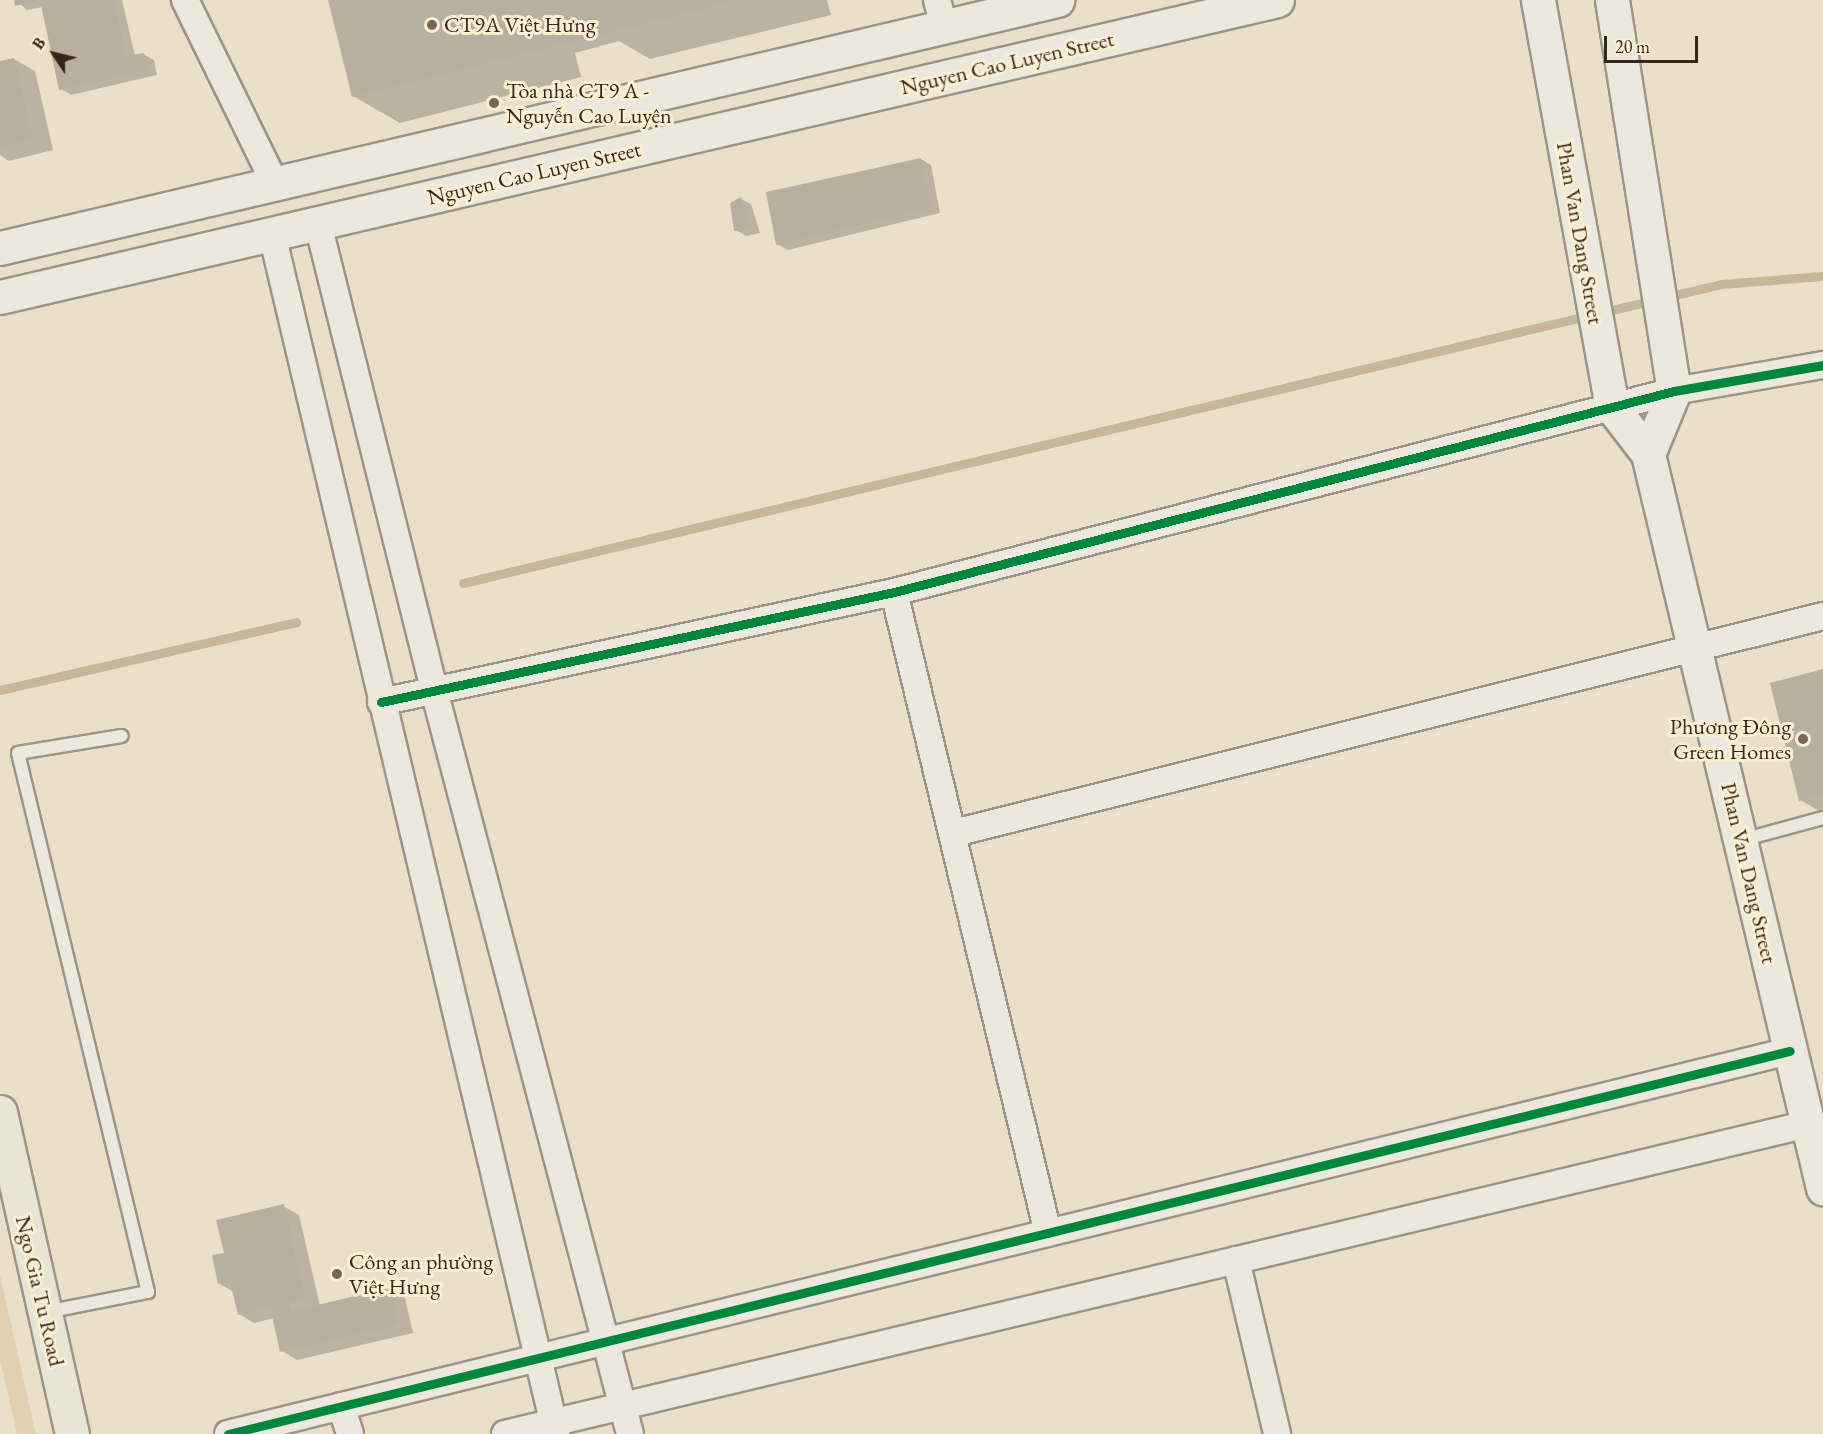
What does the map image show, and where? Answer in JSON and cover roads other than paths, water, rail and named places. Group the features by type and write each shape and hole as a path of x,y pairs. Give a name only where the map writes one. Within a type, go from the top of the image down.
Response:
{"main road":[{"name":"Ngo Gia Tu Road","path":"0,1112 72,1434"}],"street":[{"path":"185,0 274,183"},
{"name":"Nguyen Cao Luyen Street","path":"0,297 1277,0"},
{"name":"Phan Van Dang Street","path":"1538,0 1612,407 1648,454 1823,1188"},
{"path":"1612,0 1674,391 1648,454"},
{"path":"0,248 274,183 941,13 1049,1"},
{"path":"318,224 434,690 608,1341 630,1434"},
{"path":"272,234 554,1428"},
{"path":"381,702 894,592 1674,391 1823,365"},
{"path":"894,592 954,833 1048,1233"},
{"path":"954,833 1694,646 1823,616"},
{"path":"228,1434 1790,1052"},
{"path":"506,1434 554,1428 624,1406 1808,1124"},
{"path":"1236,1260 1276,1434"},
{"path":"341,1406 350,1434"}],"lane":[{"path":"45,1312 148,1292 18,753 123,736"},
{"path":"1741,840 1823,818"}],"waterway":[{"path":"463,583 1721,284 1823,276"},
{"path":"0,690 296,622"}],"place":[{"name":"CT9A Việt Hưng","path":"432,25"},
{"name":"Tòa nhà CT9 A - Nguyễn Cao Luyện","path":"494,103"},
{"name":"Phương Đông Green Homes","path":"1803,739"},
{"name":"Công an phường Việt Hưng","path":"337,1274"}]}
